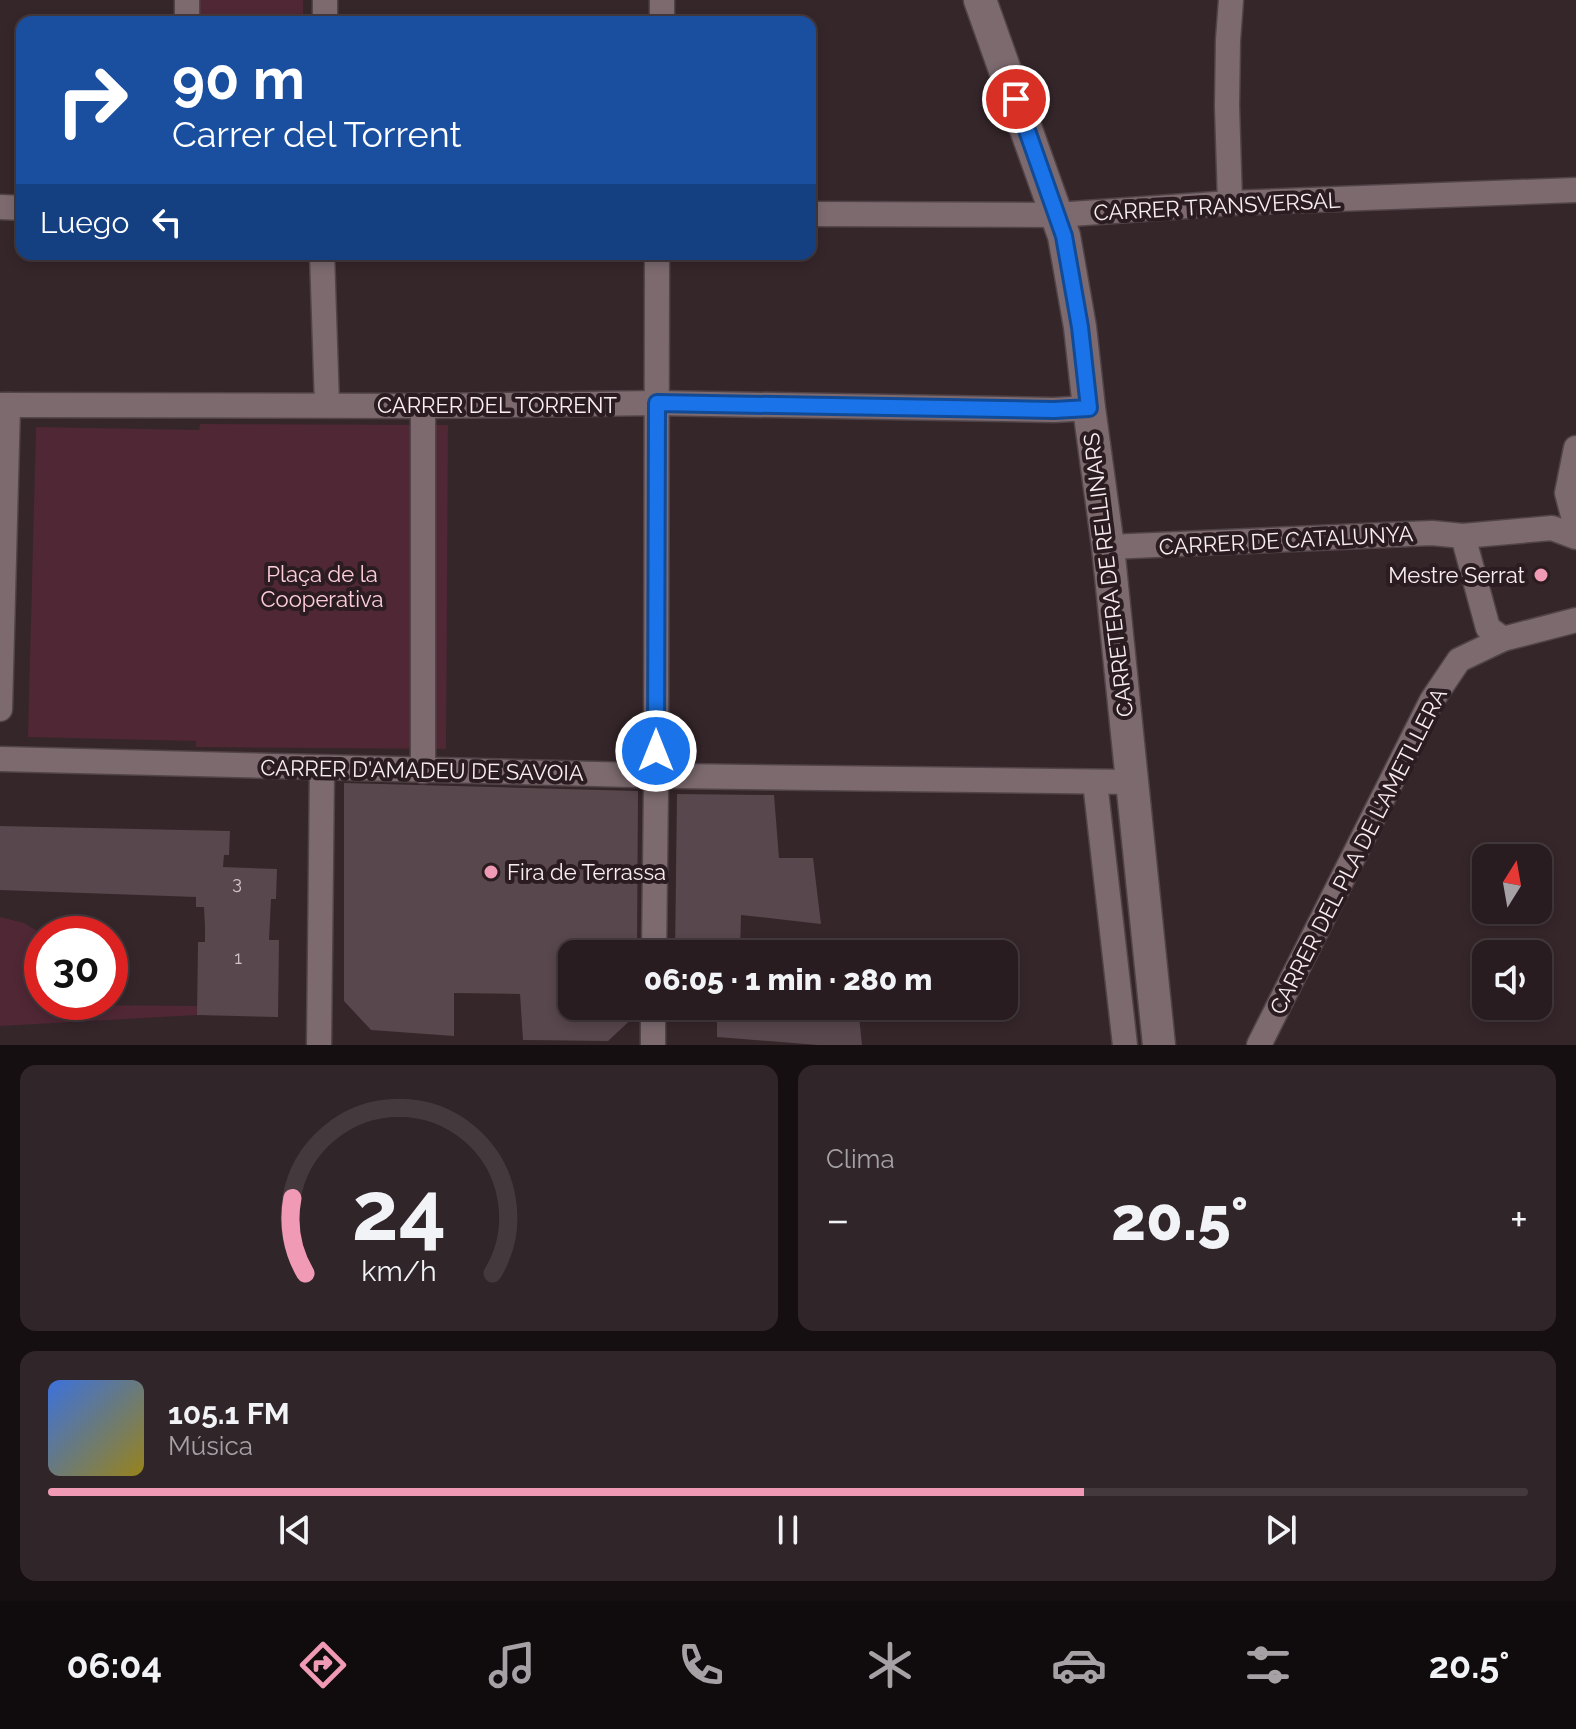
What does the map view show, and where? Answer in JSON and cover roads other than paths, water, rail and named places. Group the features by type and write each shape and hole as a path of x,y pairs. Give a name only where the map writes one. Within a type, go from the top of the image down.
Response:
{"street":[{"name":"CARRETERA DE RELLINARS","path":"980,0 1064,236 1080,327 1108,547 1159,1045"},
{"path":"1230,203 1227,106 1231,0"},
{"name":"CARRER TRANSVERSAL","path":"816,214 1056,215 1230,203 1576,190"},
{"path":"322,260 327,405"},
{"path":"654,940 657,260"},
{"name":"CARRER DEL TORRENT","path":"4,405 657,403 1089,408"},
{"path":"0,709 4,405"},
{"path":"423,406 423,771"},
{"path":"1576,448 1567,493 1576,527"},
{"name":"CARRER DE CATALUNYA","path":"1108,547 1432,533 1463,536 1552,528 1576,537"},
{"path":"1463,536 1488,628 1503,639"},
{"name":"CARRER DEL PLA DE L'AMETLLERA","path":"1259,1045 1432,700 1459,660 1503,639 1576,620"},
{"name":"CARRER D'AMADEU DE SAVOIA","path":"0,759 322,769 1131,782"},
{"path":"319,1045 322,769"},
{"path":"1095,782 1125,1045"},
{"path":"1100,821 1131,782"},
{"path":"653,1020 653,1045"}],"place":[{"name":"Mestre Serrat","path":"1541,575"},
{"name":"Fira de Terrassa","path":"491,872"}],"park label":[{"name":"Plaça de la Cooperativa","path":"322,586"}]}
